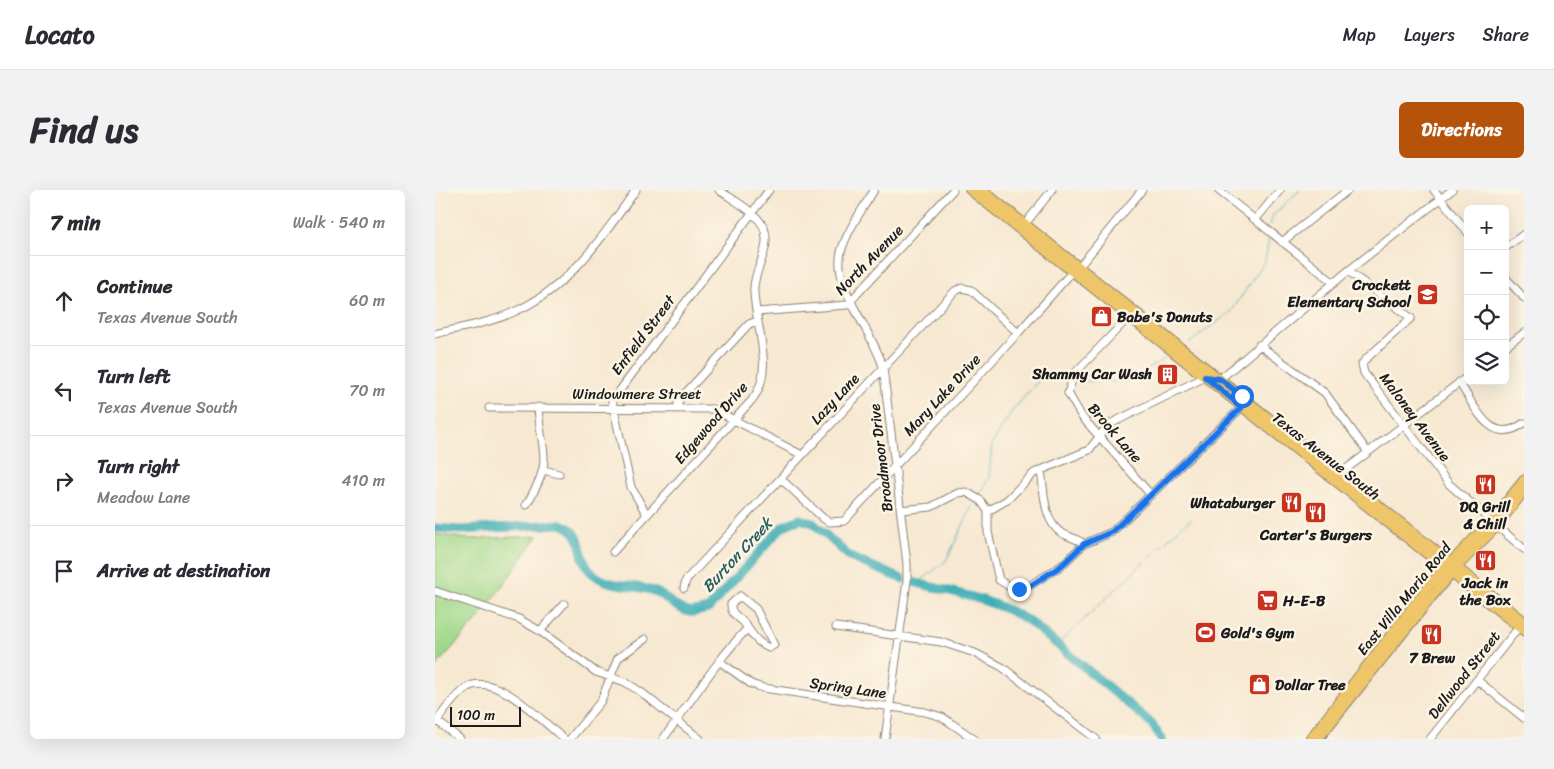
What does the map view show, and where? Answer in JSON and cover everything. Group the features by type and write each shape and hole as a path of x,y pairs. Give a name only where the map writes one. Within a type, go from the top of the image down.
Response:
{"main road":[{"name":"Texas Avenue South","path":"970,190 1029,237 1075,269 1220,379 1336,477"},
{"name":"Texas Avenue South","path":"982,190 1025,224 1129,317 1242,407 1336,477 1522,626"},
{"name":"East Villa Maria Road","path":"1494,523 1524,480"},
{"name":"East Villa Maria Road","path":"1310,739 1450,567 1524,491"},
{"name":"East Villa Maria Road","path":"1317,739 1450,567"}],"street":[{"path":"435,334 515,312 561,283 582,262 636,190"},
{"name":"Edgewood Drive","path":"613,552 757,394 763,380 754,281 765,250 766,235 763,226 752,214 719,190"},
{"name":"Enfield Street","path":"612,407 615,395 769,190"},
{"name":"Broadmoor Drive","path":"874,190 845,242 840,257 841,275 876,347 883,367 908,570 885,739"},
{"name":"North Avenue","path":"757,312 837,308 852,301 953,190"},
{"path":"1025,224 1052,190"},
{"name":"Mary Lake Drive","path":"781,479 823,519 837,523 851,515 1018,333 1142,190"},
{"path":"1218,190 1334,283"},
{"path":"1256,219 1281,190"},
{"path":"1282,242 1349,190"},
{"path":"1434,190 1464,228"},
{"path":"988,511 1007,500 1034,473 1080,455 1096,443 1099,435 1118,420 1205,377 1220,379 1348,271 1452,190"},
{"path":"1509,245 1524,234"},
{"name":"Maloney Avenue","path":"1348,271 1411,318 1362,364 1369,379 1449,484 1524,549"},
{"path":"1509,281 1524,298"},
{"name":"Lazy Lane","path":"684,588 686,580 948,296 959,289 971,290 1018,333"},
{"name":"Brook Lane","path":"1129,317 1074,374 1068,387 1069,398 1075,408 1151,495"},
{"path":"677,408 679,400 742,331 749,324 757,321"},
{"path":"1509,344 1524,333"},
{"path":"1259,345 1325,393 1367,451"},
{"path":"1336,477 1367,451 1464,379"},
{"path":"1459,382 1485,421 1494,429 1501,431 1513,429 1524,423"},
{"path":"526,505 544,470 546,452 539,407"},
{"path":"612,407 631,487 647,515"},
{"path":"901,510 931,507 953,494 966,492 980,500 988,511 988,532 997,575 1003,583 1012,588 1024,589 1061,566 1084,544 1112,532 1242,407"},
{"name":"Windowmere Street","path":"489,408 713,408 802,455"},
{"path":"544,470 559,474"},
{"path":"1041,470 1045,502 1054,525 1059,532 1084,544"},
{"path":"435,591 519,620 540,630 585,666 625,682 641,692 700,739"},
{"path":"741,596 756,609 774,645 769,648 762,645 747,629 731,608 731,604 741,596"},
{"path":"540,630 564,604"},
{"name":"Dellwood Street","path":"1430,739 1522,626"},
{"path":"836,627 941,642 984,657 1007,671 1096,739"},
{"path":"663,739 719,661 747,629"},
{"path":"570,739 601,701 618,658 645,639"},
{"name":"Spring Lane","path":"719,661 751,684 763,688 942,716 974,739"},
{"path":"1477,680 1524,718"},
{"path":"460,739 436,722 467,688 485,683 506,692 564,739"}],"green space":[{"path":"435,534 468,539 538,536 480,617 435,667"}],"waterway":[{"path":"1270,225 1273,215 1300,190"},
{"path":"1189,343 1231,312 1265,261 1269,238"},
{"path":"1076,381 1131,382 1147,369 1167,357"},
{"path":"980,494 989,478 992,444 1012,411 1038,381 1050,377 1064,377"},
{"path":"918,583 946,561 974,502"},
{"name":"Burton Creek","path":"435,528 460,530 561,524 575,533 583,559 590,571 597,577 605,581 656,592 689,612 708,609 783,526 800,519 813,523 850,557 902,579"},
{"path":"1058,644 1183,525 1192,519"},
{"name":"Burton Creek","path":"912,582 987,602 1015,613 1029,621 1151,723 1162,739"}],"place":[{"name":"Crockett Elementary School","path":"1427,294"},
{"name":"Babe's Donuts","path":"1101,317"},
{"name":"Shammy Car Wash","path":"1168,374"},
{"name":"DQ Grill & Chill","path":"1485,484"},
{"name":"Whataburger","path":"1291,503"},
{"name":"Carter's Burgers","path":"1316,512"},
{"name":"Jack in the Box","path":"1485,560"},
{"name":"H-E-B","path":"1267,601"},
{"name":"Gold's Gym","path":"1205,633"},
{"name":"7 Brew","path":"1432,635"},
{"name":"Dollar Tree","path":"1259,685"}],"route":[{"path":"1019,589 1030,586 1061,566 1084,544 1105,537 1112,532 1242,407 1205,377 1220,379 1242,396"}]}
